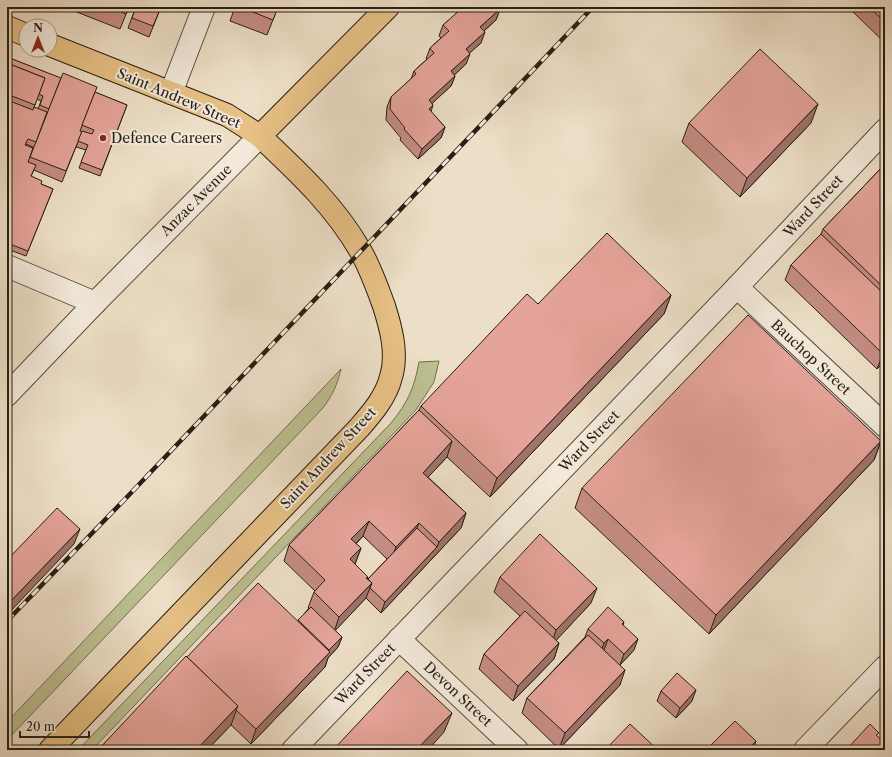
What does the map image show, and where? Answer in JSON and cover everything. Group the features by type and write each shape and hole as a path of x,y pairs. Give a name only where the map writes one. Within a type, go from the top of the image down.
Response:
{"main road":[{"name":"Anzac Avenue","path":"260,136 388,7"},
{"path":"7,28 18,32"},
{"name":"Saint Andrew Street","path":"51,747 359,428 384,395 392,377 394,361 393,342 389,321 376,283 361,251 337,216 310,184 260,136 227,115 58,48"}],"street":[{"path":"171,93 204,7"},
{"name":"Ward Street","path":"293,750 737,287 885,130"},
{"name":"Anzac Avenue","path":"7,395 95,303 260,136"},
{"path":"7,266 95,303"},
{"name":"Bauchop Street","path":"737,287 885,426"},
{"name":"Devon Street","path":"399,639 517,750"},
{"path":"805,750 885,667"}],"green space":[{"path":"439,361 434,382 416,410 92,750 78,750 391,423 410,395 419,362"},
{"path":"341,369 334,390 322,409 7,740 7,722"}],"building":[{"path":"109,7 129,7 126,14"},
{"path":"136,7 161,7 153,26 132,18"},
{"path":"240,7 278,7 273,20"},
{"path":"462,7 498,7 500,9 480,27 485,32 466,49 470,54 451,71 455,76 429,100 433,105 429,109 445,127 422,149 404,129 405,128 390,109 391,97 416,74 414,71 434,53 430,48 449,31 443,25"},
{"path":"869,7 885,7 885,22"},
{"path":"760,49 818,104 747,178 689,123"},
{"path":"7,57 61,78 49,109 40,105 43,96 39,94 45,78 7,63"},
{"path":"7,63 45,78 35,105 7,94"},
{"path":"63,73 97,87 80,131 82,132 66,171 30,157"},
{"name":"Defence Careers","path":"95,92 127,105 102,170 81,162 88,145 78,141 82,131 92,134 94,130 82,125"},
{"path":"7,100 33,110 34,107 47,112 36,142 28,139 25,145 33,148 28,162 36,165 31,176 42,181 41,184 53,189 28,251 7,243"},
{"path":"885,164 885,289 823,229"},
{"path":"607,233 671,295 497,478 421,406 527,294 538,304"},
{"path":"821,234 885,295 885,351 883,354 791,265"},
{"path":"748,315 881,441 716,615 582,488"},
{"path":"419,410 452,441 423,473 466,513 439,542 419,523 396,547 369,521 351,539 361,548 350,559 372,583 339,617 314,592 325,580 289,545"},
{"path":"57,508 80,529 7,605 7,560"},
{"path":"417,528 437,547 385,602 370,588 372,583 368,579"},
{"path":"540,534 597,588 556,630 500,577"},
{"path":"258,583 330,652 256,729 236,710 238,706 187,657"},
{"path":"311,607 342,637 329,650 298,620"},
{"path":"608,607 624,622 622,624 638,639 624,654 608,639 604,643 588,629"},
{"path":"525,611 559,643 518,686 484,654"},
{"path":"588,635 625,670 565,733 527,698"},
{"path":"186,656 238,706 196,750 98,750"},
{"path":"407,671 452,713 416,750 333,750"},
{"path":"677,673 696,690 680,708 661,691"},
{"path":"735,721 756,741 748,750 706,750"},
{"path":"630,724 658,750 605,750"},
{"path":"870,724 879,733 876,735 885,743 885,750 846,750"}],"railway":[{"path":"7,621 129,495 593,7"}],"place":[{"name":"Defence Careers","path":"103,138"}]}
